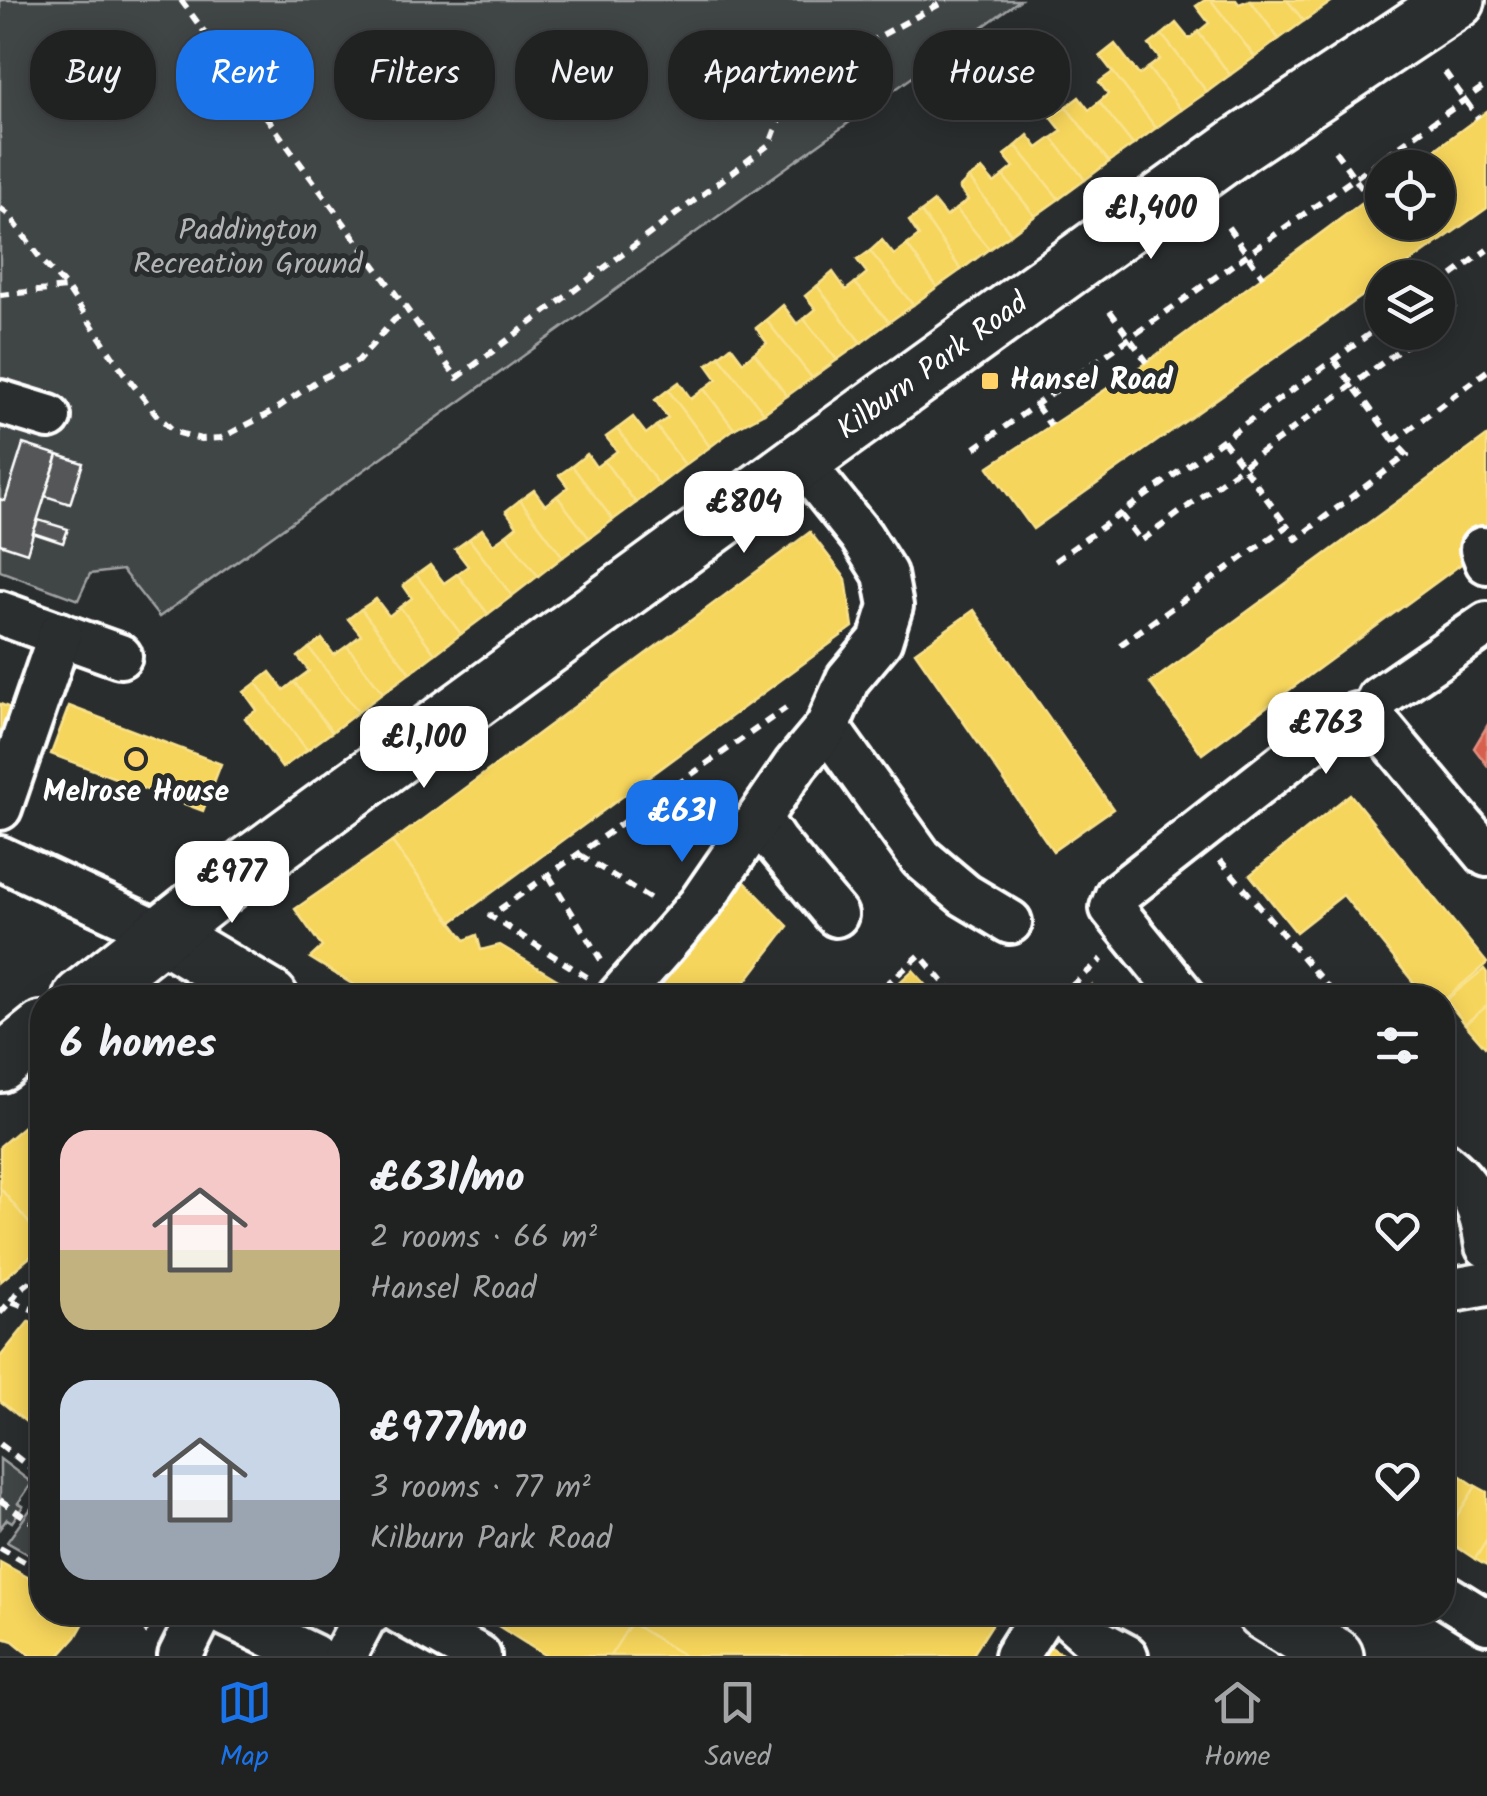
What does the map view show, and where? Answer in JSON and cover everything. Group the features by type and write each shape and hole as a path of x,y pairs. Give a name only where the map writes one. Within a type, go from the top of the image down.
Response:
{"main road":[{"name":"Kilburn Park Road","path":"97,985 248,865 801,461 1236,147 1457,0"},
{"path":"161,933 248,985"},
{"path":"0,1064 30,1040"},
{"path":"1285,1625 1336,1656"}],"street":[{"path":"0,402 49,417"},
{"path":"620,985 700,904 826,727 848,679 880,642 891,606 885,574 861,536 801,461"},
{"path":"0,613 120,656"},
{"path":"1372,717 1379,698 1487,624"},
{"path":"0,808 60,634"},
{"path":"1174,985 1122,921 1117,895 1340,720 1356,715 1372,717 1487,855"},
{"path":"826,727 921,858 966,895 1010,922"},
{"path":"759,818 774,842 836,915"},
{"path":"0,858 161,933"},
{"path":"1455,1175 1470,1189 1482,1210 1487,1246"},
{"path":"1455,1290 1487,1284"},
{"path":"1455,1602 1487,1622"},
{"path":"167,1645 188,1625"},
{"path":"248,1625 313,1656"},
{"path":"344,1656 360,1625"},
{"path":"423,1625 479,1656"},
{"path":"1016,1656 1036,1625"},
{"path":"1077,1625 1126,1656"}],"path":[{"path":"181,0 457,378 770,144 793,83 947,0"},
{"path":"1445,72 1478,118"},
{"path":"976,448 1487,84"},
{"path":"1335,150 1365,192"},
{"path":"0,208 67,288 157,415 175,432 200,439 221,438 270,413 318,380 358,361 394,320 408,312"},
{"path":"1228,227 1263,277"},
{"path":"1455,274 1487,250"},
{"path":"0,295 67,288"},
{"path":"1110,311 1146,362"},
{"path":"1055,561 1365,337"},
{"path":"1120,514 1141,542 1400,350"},
{"path":"1223,440 1296,539 1407,455 1334,360"},
{"path":"1394,441 1487,370"},
{"path":"1036,406 1051,426"},
{"path":"1120,645 1287,526"},
{"path":"609,985 490,916 791,704 848,679"},
{"path":"1197,832 1326,985"},
{"path":"580,855 658,903"},
{"path":"549,876 614,985"},
{"path":"1069,985 1122,921"},
{"path":"886,985 920,955 946,985"},
{"path":"0,1314 30,1282"},
{"path":"11,1301 30,1308"},
{"path":"0,1444 30,1468"},
{"path":"0,1500 30,1521"},
{"path":"0,1548 30,1565"},
{"path":"135,1625 167,1645"}],"green space":[{"name":"Paddington Recreation Ground","path":"0,0 1020,0 978,30 913,30 913,77 893,91 893,30 668,30 668,120 853,120 159,617 122,570 90,574 78,600 0,571"},
{"path":"0,1459 30,1482 30,1486 18,1503 23,1506 12,1522 7,1519 0,1528"},
{"path":"30,1510 30,1555 7,1542"}],"building: Homes":[{"path":"1211,0 1255,57 1230,75 1198,32 1209,23 1196,6"},
{"path":"1211,0 1236,0 1239,4 1250,0 1279,39 1255,57"},
{"path":"1250,0 1287,0 1304,21 1279,39"},
{"path":"1287,0 1329,0 1331,2 1304,21"},
{"path":"1176,23 1189,39 1198,32 1230,75 1207,92 1162,35"},
{"path":"1162,35 1207,92 1181,110 1148,68 1160,59 1149,45"},
{"path":"1115,44 1139,75 1148,68 1181,110 1156,128 1100,56"},
{"path":"1113,72 1156,128 1133,145 1099,102 1108,94 1099,82"},
{"path":"1079,97 1089,110 1099,102 1133,145 1109,162 1070,112 1070,104"},
{"path":"1487,111 1487,208 1455,231 1455,150 1434,150"},
{"path":"1070,112 1109,162 1085,180 1052,138 1062,131 1053,120 1070,120"},
{"path":"1028,135 1038,148 1052,138 1085,180 1059,199 1016,146"},
{"path":"1016,146 1059,199 1035,216 1003,176 1014,167 1004,155"},
{"path":"982,169 994,183 1003,176 1035,216 1011,234 969,178"},
{"path":"969,178 1011,234 989,249 956,209 968,200 959,188"},
{"path":"1365,201 1365,240 1442,240 1413,260 1365,260 1365,294 1033,529 988,467 1147,362"},
{"path":"934,202 946,217 956,209 989,249 961,270 921,212"},
{"path":"921,212 961,270 937,287 907,245 919,236 909,221"},
{"path":"882,240 894,255 907,245 937,287 913,305 870,251"},
{"path":"870,251 913,305 889,322 855,283 867,273 857,260"},
{"path":"833,272 846,290 855,283 889,322 861,343 817,286"},
{"path":"817,286 861,343 837,360 804,319 816,309 805,296"},
{"path":"783,305 797,324 804,319 837,360 812,378 766,320"},
{"path":"766,320 812,378 787,396 754,353 767,343 756,328"},
{"path":"731,346 743,362 754,353 787,396 764,413 719,356"},
{"path":"719,356 764,413 734,429 704,389 717,379 707,365"},
{"path":"679,382 691,399 704,389 734,429 710,447 668,390"},
{"path":"668,390 710,447 685,465 656,426 668,418 655,400"},
{"path":"633,417 646,434 656,426 685,465 659,485 617,429"},
{"path":"617,429 659,485 636,503 604,461 617,451 606,437"},
{"path":"1487,436 1487,545 1202,754 1150,683"},
{"path":"587,454 596,467 604,461 636,503 613,520 572,466"},
{"path":"572,466 613,520 589,538 557,496 568,487 559,475"},
{"path":"534,490 545,505 557,496 589,538 563,557 520,500"},
{"path":"520,500 563,557 538,576 506,535 517,526 506,511"},
{"path":"482,529 493,544 506,535 538,576 512,596 469,539"},
{"path":"810,532 846,579 853,627 452,922 392,842"},
{"path":"469,539 512,596 488,614 457,574 468,566 455,549"},
{"path":"430,565 444,583 457,574 488,614 461,634 416,575"},
{"path":"416,575 461,634 435,654 400,607 412,598 403,585"},
{"path":"376,599 389,616 400,607 435,654 410,673 361,609"},
{"path":"361,609 410,673 383,693 347,646 361,635 348,619"},
{"path":"974,610 1113,809 1053,851 915,652"},
{"path":"322,639 334,655 347,646 383,693 358,712 309,648"},
{"path":"309,648 358,712 332,732 294,682 309,671 298,657"},
{"path":"270,672 284,690 294,682 332,732 307,750 256,683"},
{"path":"256,683 307,750 282,768 245,718 257,710 244,692"},
{"path":"0,704 13,709 0,744"},
{"name":"Melrose House","path":"69,706 221,764 203,811 51,754"},
{"path":"1350,794 1487,963 1455,991 1455,985 1416,985 1343,895 1296,932 1250,875"},
{"path":"392,842 465,940 477,935 481,950 500,945 566,985 354,985 310,958 322,947 295,909"},
{"path":"743,880 788,926 743,985 656,985"},
{"path":"1484,969 1487,973 1487,1006 1465,1024 1455,1011 1455,993"},
{"path":"913,970 926,985 897,985"},
{"path":"1487,1006 1487,1045 1485,1047 1465,1024"},
{"path":"30,1121 30,1224 0,1188 0,1146"},
{"path":"0,1188 30,1224 30,1257 0,1282"},
{"path":"29,1321 30,1425 0,1401 0,1357"},
{"path":"1455,1472 1476,1486 1455,1519"},
{"path":"1476,1486 1487,1492 1487,1540 1475,1559 1455,1546 1455,1519"},
{"path":"1487,1540 1487,1566 1475,1559"},
{"path":"0,1562 30,1578 30,1625 83,1625 59,1656 31,1656 13,1641 0,1637"},
{"path":"497,1625 992,1625 972,1656 546,1656"},
{"path":"630,1625 634,1625 685,1656 610,1656"},
{"path":"1046,1644 1065,1656 1038,1656"}],"building: Shops":[{"path":"1487,726 1487,765 1474,748"}],"building: Other":[{"path":"23,444 58,455 27,553 0,544 0,499 5,501"},
{"path":"58,455 83,463 70,504 45,496"},
{"path":"38,520 68,529 63,543 33,533"}],"place":[{"name":"Hansel Road","path":"990,381"},
{"name":"Melrose House","path":"136,759"}]}
